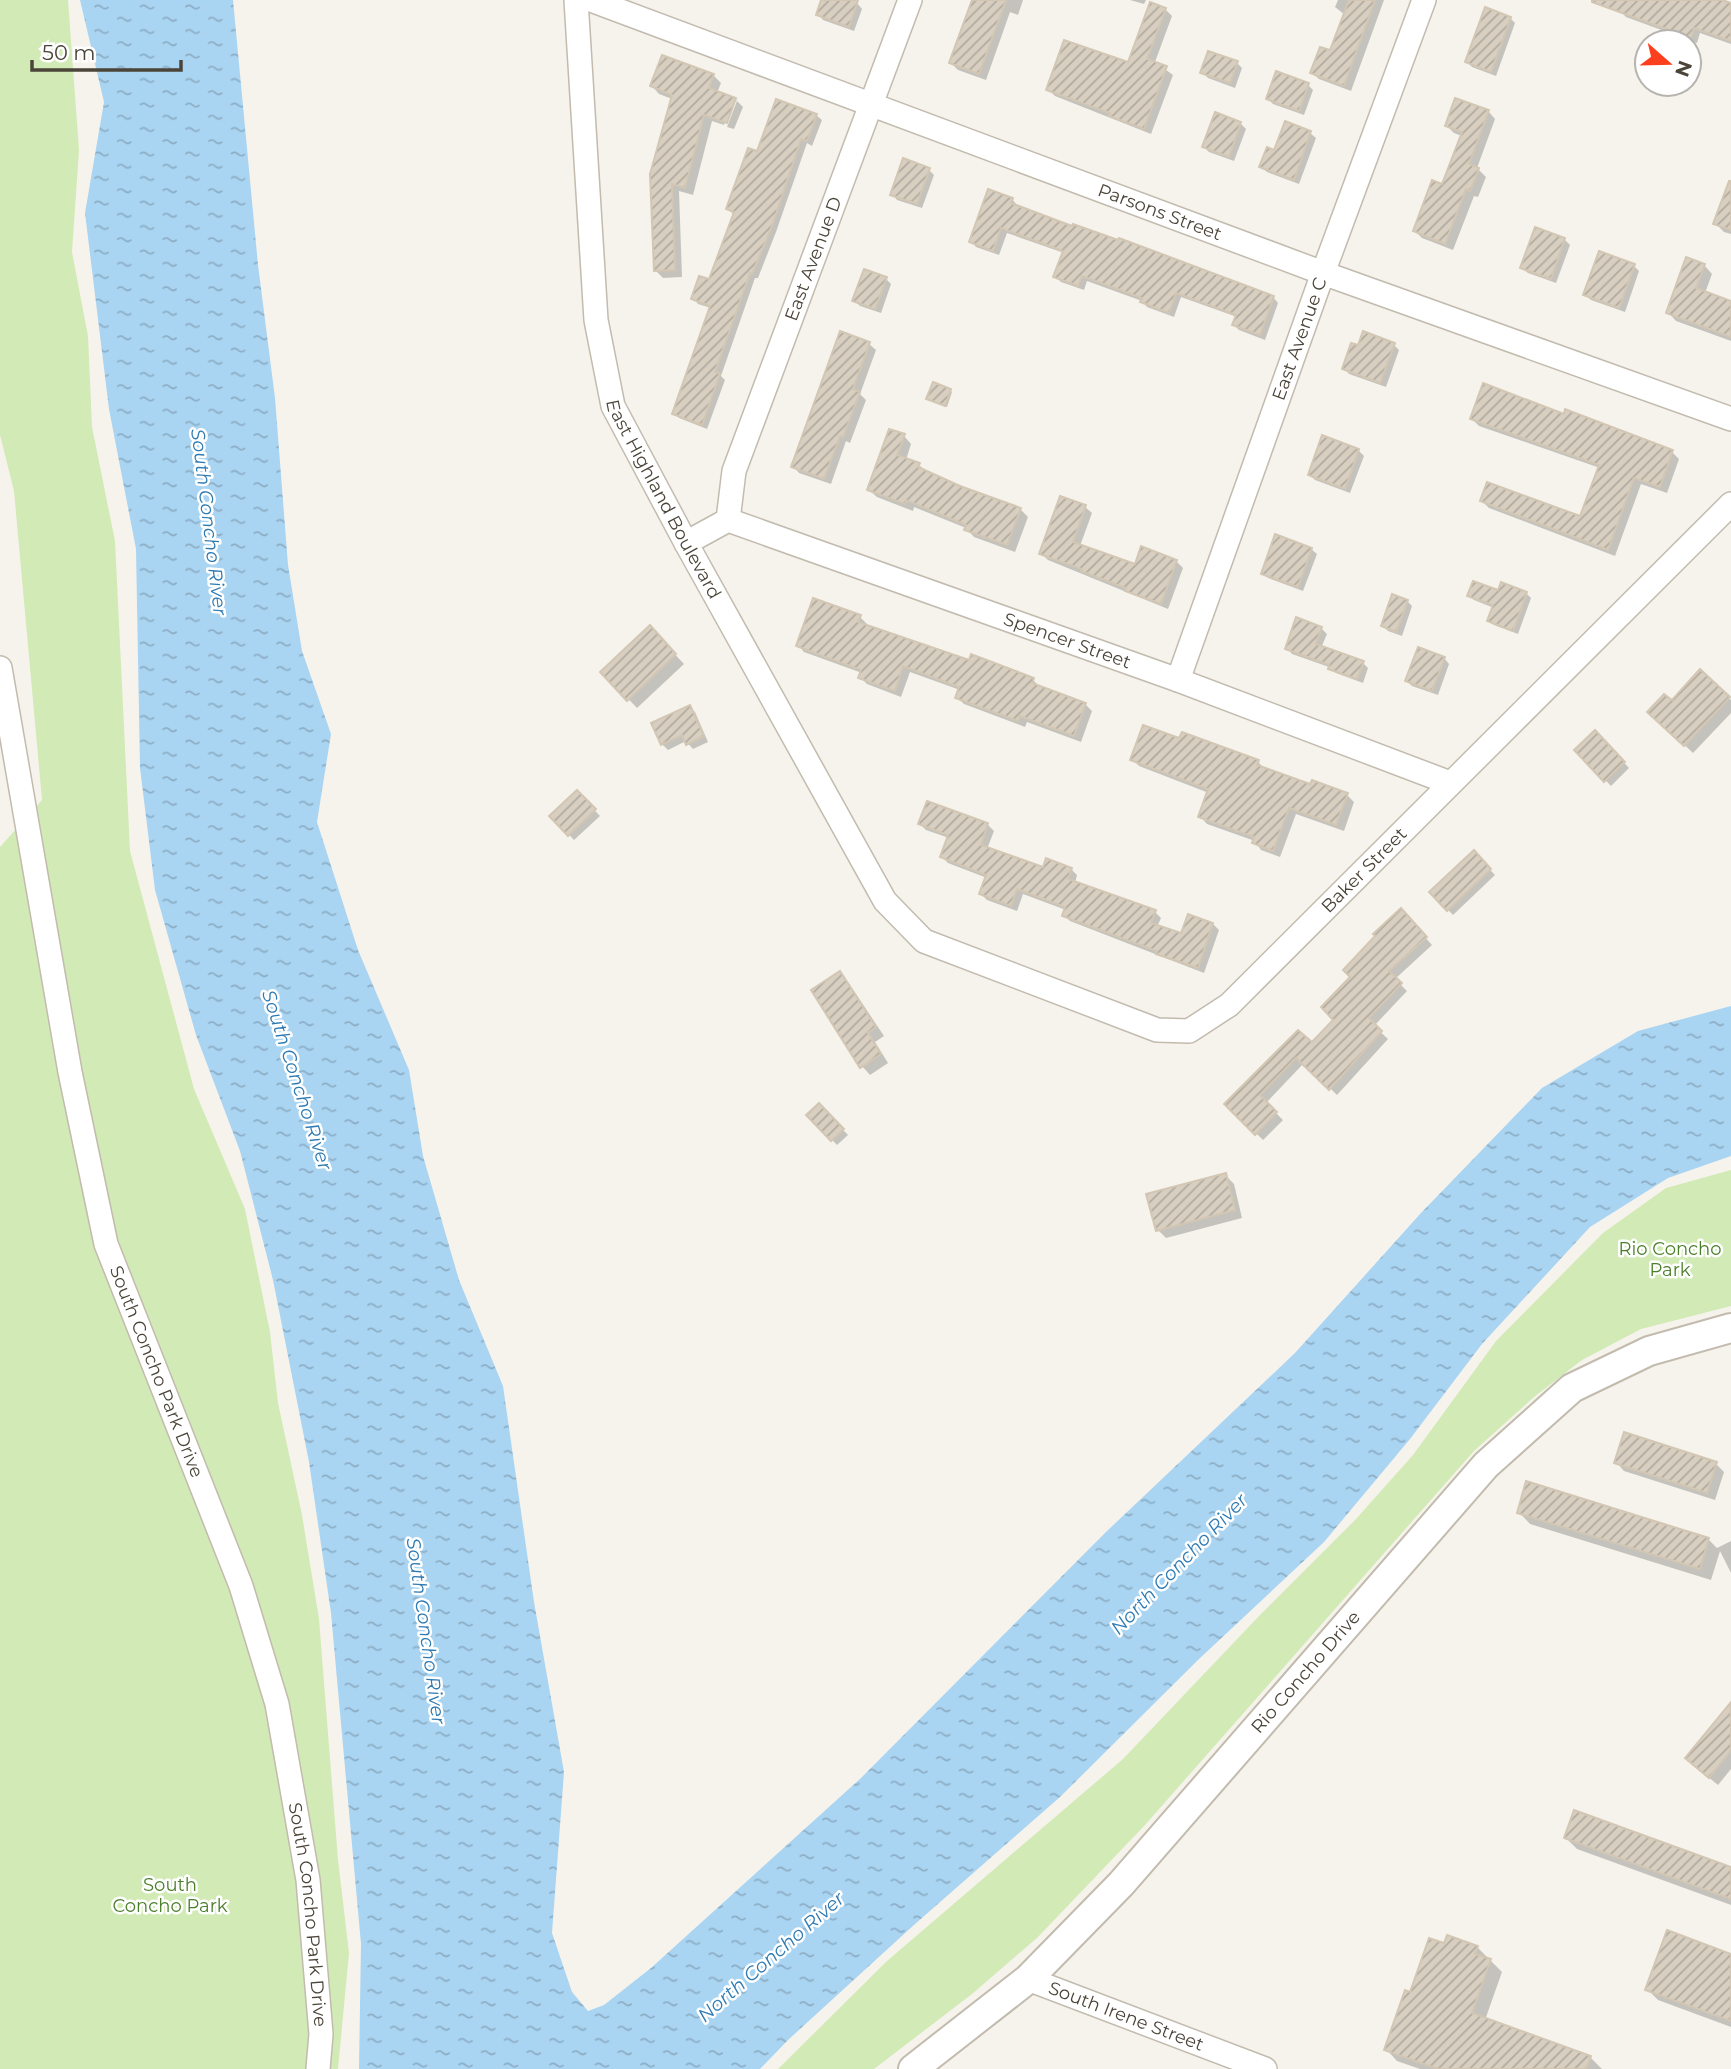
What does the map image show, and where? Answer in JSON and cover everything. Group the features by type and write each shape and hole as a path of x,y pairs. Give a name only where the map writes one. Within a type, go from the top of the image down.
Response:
{"street":[{"name":"East Highland Boulevard","path":"576,0 596,320 613,406 885,901 924,941"},
{"name":"Parsons Street","path":"591,0 1322,273 1731,419"},
{"name":"East Avenue D","path":"728,520 734,471 910,0"},
{"name":"East Avenue C","path":"1178,680 1322,273 1424,0"},
{"name":"Baker Street","path":"924,941 1157,1030 1189,1031 1228,1005 1731,504"},
{"path":"686,543 728,520"},
{"name":"Spencer Street","path":"728,520 1178,680 1450,783"},
{"name":"South Concho Park Drive","path":"0,668 70,1072 106,1244 241,1586 277,1703 308,1880 321,2034 318,2069"},
{"name":"Rio Concho Drive","path":"913,2069 1028,1979 1121,1884 1486,1465 1572,1388 1649,1351 1731,1328"},
{"name":"South Irene Street","path":"1028,1979 1265,2069"}],"green space":[{"name":"South Concho Park","path":"0,0 68,0 79,150 72,252 88,336 92,427 115,541 130,851 194,1089 245,1209 270,1332 278,1403 302,1515 319,1619 338,1860 349,1953 338,2069 0,2069 0,847 42,800 14,491 0,435"},
{"name":"Rio Concho Park","path":"1731,1170 1731,1306 1641,1329 1582,1360 1534,1397 1474,1451 1145,1825 1037,1938 972,1994 874,2069 778,2069 887,1961 1123,1759 1356,1519 1413,1455 1496,1341 1603,1233 1666,1188"}],"water":[{"path":"80,0 233,0 258,265 275,398 288,565 302,651 331,734 317,822 358,950 409,1070 423,1156 459,1280 503,1386 534,1602 564,1772 552,1933 572,1992 588,2011 604,2005 651,1968 861,1778 1106,1532 1295,1353 1421,1213 1542,1088 1638,1031 1731,1006 1731,1156 1668,1178 1590,1227 1482,1344 1410,1439 1324,1542 1199,1659 1060,1797 915,1924 760,2069 359,2069 361,1944 331,1613 309,1462 273,1280 240,1151 196,1035 155,890 140,768 136,549 109,409 85,213 104,102"}],"building":[{"path":"821,0 858,0 849,27 816,15"},
{"path":"972,0 1006,0 979,74 949,63"},
{"path":"1349,0 1375,0 1344,86 1310,73 1320,47 1330,50"},
{"path":"1722,0 1731,3 1731,41 1703,31 1703,28 1664,28 1592,2"},
{"path":"1150,2 1166,8 1147,59 1167,66 1144,129 1109,116 1110,113 1046,90 1064,40 1128,62"},
{"path":"1485,7 1511,17 1491,72 1465,62"},
{"path":"1208,51 1238,61 1230,83 1200,73"},
{"path":"662,55 714,74 709,88 736,98 727,123 704,115 685,188 672,184 675,270 654,271 650,174 672,95 650,86"},
{"path":"1276,71 1309,83 1299,111 1266,99"},
{"path":"1455,98 1489,110 1469,164 1479,168 1470,191 1466,189 1445,244 1413,231 1432,180 1442,184 1462,132 1445,126"},
{"path":"776,99 817,114 807,141 801,139 772,226 752,274 750,273 715,372 720,374 702,425 672,414 710,306 691,299 699,276 709,279 734,212 726,209 748,148 757,151"},
{"path":"1215,112 1241,122 1229,157 1202,147"},
{"path":"1285,121 1311,131 1294,180 1259,167 1267,147 1274,150"},
{"path":"903,158 930,168 917,204 890,195"},
{"path":"1731,181 1731,230 1713,224"},
{"path":"988,189 1013,198 1011,203 1072,226 1073,224 1118,240 1119,238 1274,296 1260,335 1232,325 1236,315 1176,293 1169,313 1140,302 1142,298 1082,276 1078,286 1053,277 1063,251 1001,228 993,251 969,242"},
{"path":"1535,227 1565,238 1551,279 1520,268"},
{"path":"1599,251 1635,264 1619,308 1583,295"},
{"path":"1686,257 1705,264 1696,288 1731,301 1731,337 1666,313"},
{"path":"864,269 887,277 875,309 852,301"},
{"path":"840,331 870,342 853,389 860,392 824,479 791,467"},
{"path":"1363,331 1395,343 1380,383 1342,369 1351,343 1358,345"},
{"path":"933,382 951,389 945,406 926,399"},
{"path":"1483,383 1564,414 1565,409 1673,450 1660,487 1634,478 1608,550 1480,501 1487,482 1580,516 1599,465 1470,419"},
{"path":"889,429 905,434 897,455 920,463 918,467 960,486 1021,508 1007,545 964,530 966,525 906,500 905,504 867,490"},
{"path":"1322,435 1359,449 1345,489 1308,475"},
{"path":"1060,496 1086,505 1073,542 1135,564 1141,546 1177,560 1161,604 1125,591 1126,588 1081,571 1082,569 1039,554"},
{"path":"1275,534 1312,548 1298,587 1261,574"},
{"path":"1473,581 1498,590 1501,582 1527,592 1513,631 1487,621 1493,605 1467,596"},
{"path":"1392,594 1408,600 1396,632 1381,626"},
{"path":"813,598 861,615 858,622 969,660 971,654 1034,678 1032,683 1086,703 1074,736 1020,716 1018,721 955,698 959,687 903,666 895,691 858,678 861,670 796,646"},
{"path":"1296,617 1322,627 1316,644 1364,661 1357,679 1328,669 1329,665 1285,649"},
{"path":"650,625 676,654 627,701 600,672"},
{"path":"1418,647 1445,657 1432,691 1405,681"},
{"path":"1700,669 1730,697 1684,746 1647,712 1664,694 1672,700"},
{"path":"690,705 704,736 686,745 682,735 661,745 651,723"},
{"path":"1143,725 1179,738 1182,732 1259,760 1257,765 1310,784 1312,780 1348,793 1336,825 1289,808 1273,851 1252,843 1254,837 1198,817 1208,789 1130,760"},
{"path":"1595,730 1625,762 1604,782 1574,750"},
{"path":"577,790 596,809 568,836 549,816"},
{"path":"927,801 988,823 981,845 1043,867 1046,858 1072,868 1068,879 1156,910 1151,923 1181,933 1188,914 1213,923 1198,968 1062,916 1065,907 1017,889 1011,906 979,894 986,875 940,857 948,835 918,824"},
{"path":"1474,850 1491,869 1447,911 1429,892"},
{"path":"1401,908 1427,937 1389,971 1402,983 1369,1018 1382,1031 1329,1090 1296,1058 1260,1095 1277,1112 1255,1135 1224,1104 1298,1030 1312,1042 1333,1020 1321,1007 1350,977 1343,970 1375,936 1373,934"},
{"path":"840,971 876,1027 868,1033 881,1054 860,1068 811,990"},
{"path":"819,1103 844,1129 831,1141 806,1115"},
{"path":"1226,1173 1235,1210 1156,1231 1146,1194"},
{"path":"1624,1432 1717,1462 1707,1493 1614,1463"},
{"path":"1526,1481 1709,1538 1700,1569 1517,1513"},
{"path":"1731,1702 1731,1750 1709,1778 1685,1758"},
{"path":"1574,1810 1731,1867 1731,1899 1564,1838"},
{"path":"1667,1930 1731,1954 1731,2021 1645,1990"},
{"path":"1447,1935 1478,1946 1475,1954 1491,1959 1472,2013 1591,2056 1586,2069 1438,2069 1384,2050 1405,1990 1410,1992 1429,1938 1444,1943"}],"water label":[{"name":"South Concho River","path":"209,522"},
{"name":"South Concho River","path":"297,1080"},
{"name":"North Concho River","path":"1179,1564"},
{"name":"South Concho River","path":"426,1631"},
{"name":"North Concho River","path":"771,1957"}]}
